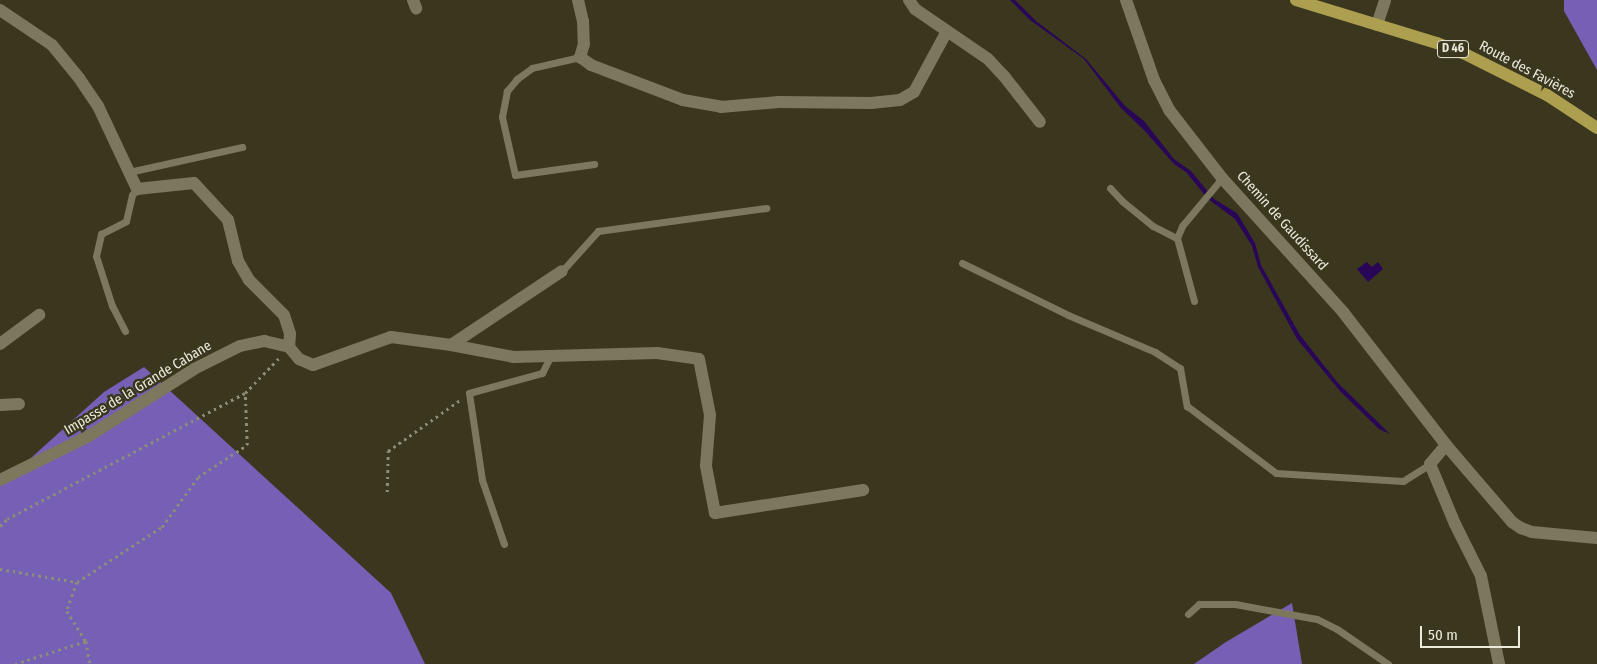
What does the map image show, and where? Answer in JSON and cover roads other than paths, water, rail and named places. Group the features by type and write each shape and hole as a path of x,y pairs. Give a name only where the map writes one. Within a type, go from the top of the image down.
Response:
{"main road":[{"name":"Route des Favières","path":"1296,0 1437,43 1499,70 1547,95 1597,128"}],"street":[{"path":"578,0 583,21 584,44 580,57 591,65 683,100 721,107 780,102 871,102 900,100 914,92 947,30"},
{"path":"910,0 915,9 988,59 1004,76 1040,122"},
{"name":"Chemin de Gaudissard","path":"1126,0 1154,80 1170,111 1222,178 1343,312 1446,445 1512,522 1520,528 1546,535 1582,535 1597,538"},
{"path":"1377,25 1385,0"},
{"path":"0,10 52,45 79,78 98,106 136,189 194,183 228,220 238,261 249,280 284,315 290,334 289,347"},
{"path":"451,345 562,271"},
{"path":"0,344 39,314"},
{"name":"Impasse de la Grande Cabane","path":"0,480 89,436 194,369 240,346 264,341 289,347 299,359 313,365 391,337 451,345"},
{"path":"451,345 514,357 657,353 699,359 710,415 706,466 715,513 863,490"},
{"path":"0,405 20,404"},
{"path":"1446,445 1430,464 1455,524 1481,576 1499,664"}],"lane":[{"path":"580,57 532,68 517,78 507,91 502,117 515,174 594,164"},
{"path":"129,172 242,147"},
{"path":"1194,301 1177,238 1182,226 1222,178"},
{"path":"1110,188 1122,201 1153,226 1177,238"},
{"path":"125,332 112,306 96,256 101,234 126,221 132,195 136,189"},
{"path":"562,271 598,231 766,208"},
{"path":"962,263 1068,315 1155,352 1180,368 1187,406 1276,473 1403,481 1430,464"},
{"path":"504,544 482,480 469,393 542,372 550,356"},
{"path":"1188,614 1199,604 1236,604 1317,619 1337,629 1388,664"}]}
